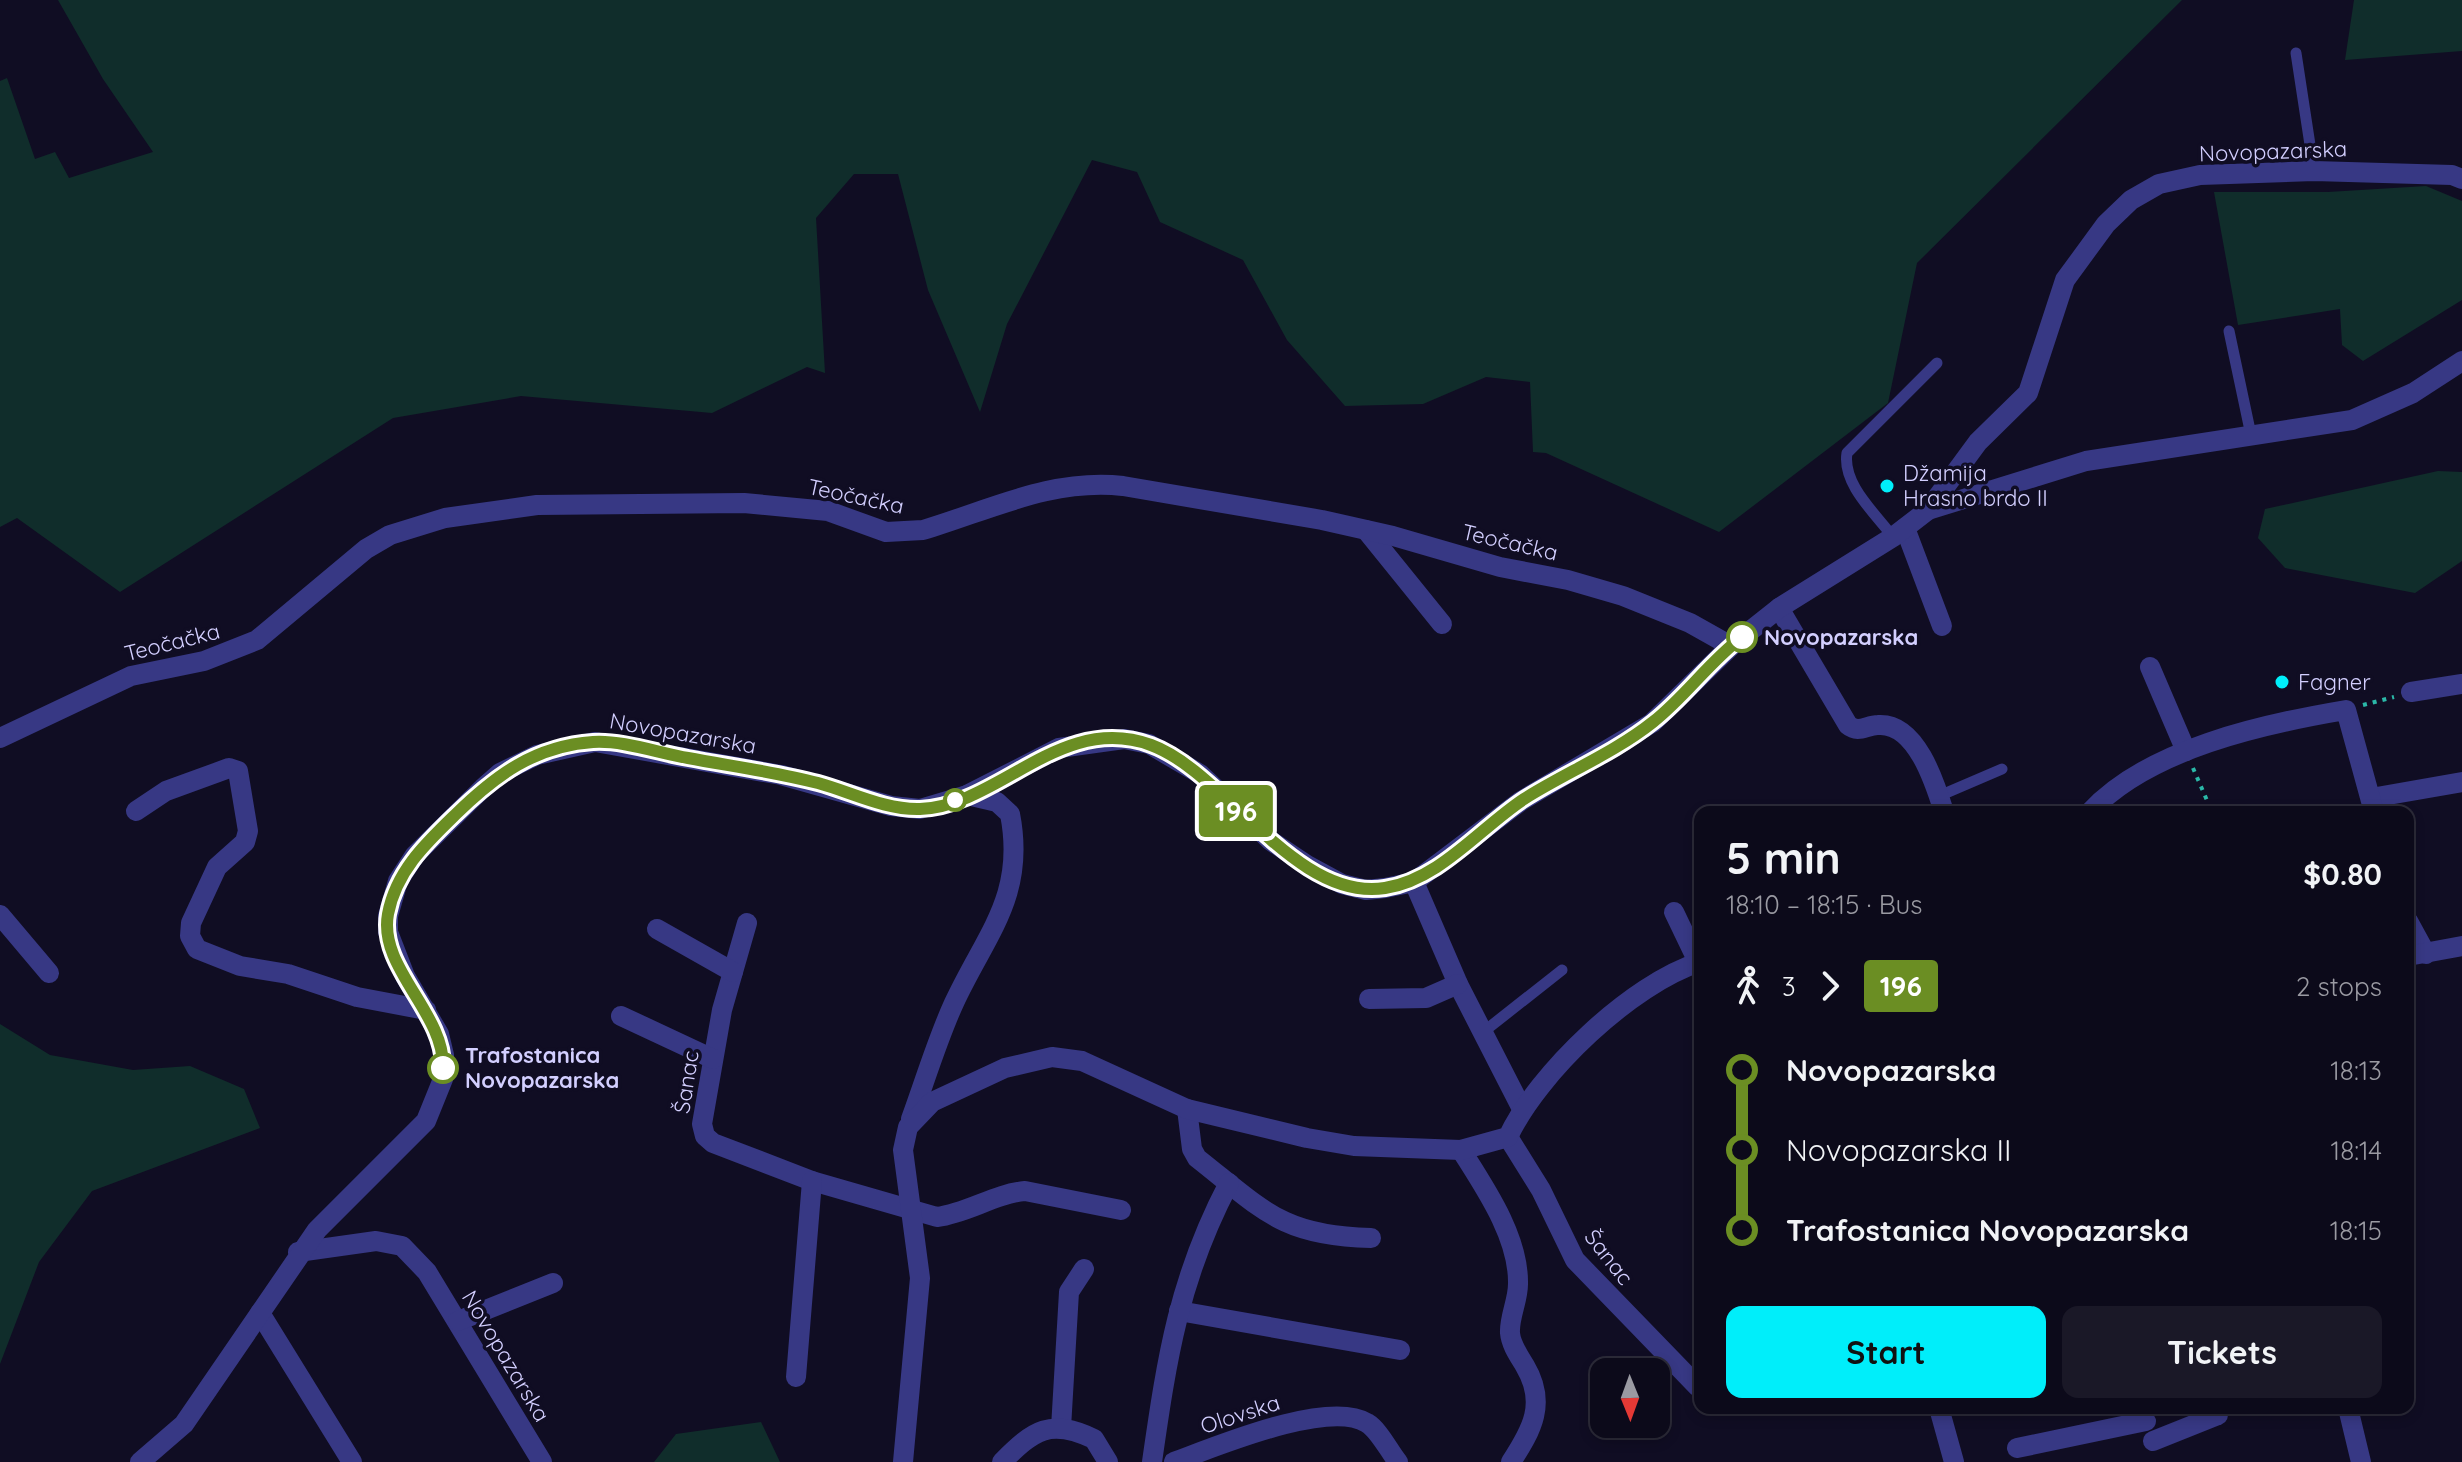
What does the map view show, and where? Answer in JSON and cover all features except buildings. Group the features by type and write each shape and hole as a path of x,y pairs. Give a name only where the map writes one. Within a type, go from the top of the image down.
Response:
{"street":[{"name":"Novopazarska","path":"140,1462 184,1424 298,1252 426,1121 443,1079 444,1055 439,1034 405,976 388,932 388,916 398,881 415,855 500,773 537,755 595,742 794,778 891,806 920,809 942,805 967,795 1059,748 1124,739 1149,744 1200,774 1271,841 1342,884 1366,890 1414,882 1521,801 1652,723 1731,646 1779,608 1899,533 1928,510 1978,442 2028,393 2065,280 2106,224 2131,200 2159,184 2200,175 2314,171 2452,175 2462,179"},
{"name":"Novopazarska","path":"1928,510 2086,461 2352,420 2413,393 2462,361"},
{"name":"Teočačka","path":"0,738 131,676 236,651 278,626 366,549 390,535 416,525 491,509 537,505 744,503 828,511 866,527 901,532 923,530 1050,489 1092,482 1366,530 1500,567 1568,580 1623,596 1690,623 1731,646"},
{"path":"1366,530 1442,624"},
{"path":"1899,533 1942,626"},
{"path":"1779,608 1852,729 1878,724 1900,729 1916,748 1942,804"},
{"path":"2150,667 2186,751"},
{"path":"2411,692 2462,684"},
{"path":"2096,805 2140,772 2186,751 2301,718 2346,710 2373,805 2462,782"},
{"path":"136,811 166,791 229,768 238,771 248,831 245,842 217,867 191,923 190,936 197,949 240,966 288,974 357,997 426,1010"},
{"path":"903,1462 920,1278 914,1211 903,1170 908,1127 954,1004 1008,901 1015,856 1010,814 997,802 967,795"},
{"path":"1414,882 1458,984 1522,1109"},
{"path":"1674,912 1694,952"},
{"path":"0,915 49,973"},
{"name":"Šanac","path":"747,923 713,1059 702,1124 705,1136 713,1143 812,1181 937,1217 1025,1191 1121,1210"},
{"path":"657,929 733,972"},
{"path":"2417,955 2462,946"},
{"path":"908,1127 932,1102 970,1083 1005,1068 1052,1057 1082,1061 1187,1109 1253,1126 1354,1146 1461,1150 1508,1137 1522,1109 1616,1010 1646,987 1694,964"},
{"path":"1369,999 1426,998 1458,984"},
{"path":"621,1016 713,1059"},
{"path":"1187,1109 1190,1140 1197,1158 1271,1218 1299,1230 1371,1238"},
{"name":"Šanac","path":"1508,1137 1541,1190 1575,1260 1694,1383"},
{"path":"1461,1150 1494,1202 1517,1266 1518,1285 1510,1331 1512,1344 1531,1376 1538,1407 1533,1429 1511,1462"},
{"path":"796,1377 812,1181"},
{"path":"1152,1462 1168,1350 1192,1260 1229,1183"},
{"name":"Novopazarska","path":"298,1252 376,1241 402,1246 427,1272 542,1462"},
{"path":"1061,1428 1069,1292 1084,1269"},
{"path":"458,1321 553,1283"},
{"path":"1179,1311 1400,1350"},
{"path":"260,1313 352,1462"},
{"path":"1941,1414 1954,1462"},
{"path":"2017,1448 2146,1414 2158,1462"},
{"path":"2349,1414 2361,1462"},
{"path":"2153,1441 2218,1415"},
{"name":"Olovska","path":"1174,1462 1286,1421 1353,1418 1368,1423 1398,1462"},
{"path":"1002,1462 1032,1434 1061,1428 1094,1439 1108,1462"}],"lane":[{"path":"2296,53 2314,171"},
{"path":"2229,331 2251,435"},
{"path":"1899,533 1850,480 1845,467 1847,453 1937,363"},
{"path":"1942,804 2002,769"},
{"path":"1482,1033 1562,970"}],"path":[{"path":"2346,710 2411,692"},
{"path":"2186,751 2209,806"}],"green space":[{"path":"58,0 2182,0 1917,263 1888,403 1719,532 1546,453 1533,452 1530,382 1486,377 1423,404 1345,406 1287,340 1243,260 1160,222 1137,172 1092,160 1007,324 980,412 928,290 898,174 854,174 816,218 825,373 807,367 712,413 521,396 393,418 120,592 17,518 0,527 0,81 7,78 35,159 55,152 69,178 153,152 103,79"},
{"path":"2354,0 2462,0 2462,51 2345,60"},
{"path":"2426,186 2462,201 2462,300 2363,361 2342,345 2340,309 2238,325 2214,192 2328,192"},
{"path":"2438,471 2462,472 2462,561 2415,593 2285,568 2258,538 2265,509"},
{"path":"0,1024 50,1055 133,1070 190,1066 244,1089 260,1128 92,1191 39,1262 0,1364"},
{"path":"761,1422 780,1462 654,1462 676,1434"}],"bus line":[{"name":"196","path":"443,1068 444,1055 439,1034 405,976 388,932 388,916 398,881 415,855 483,788 500,773 537,755 595,742 781,775 891,806 920,809 942,805 967,795 1059,748 1124,739 1165,751 1200,774 1229,805 1271,841 1342,884 1366,890 1414,882 1521,801 1652,723 1742,637"}],"place":[{"name":"Džamija Hrasno brdo II","path":"1887,486"},
{"name":"Novopazarska","path":"1742,637"},
{"name":"Fagner","path":"2282,682"},
{"name":"Trafostanica Novopazarska","path":"443,1068"}]}
